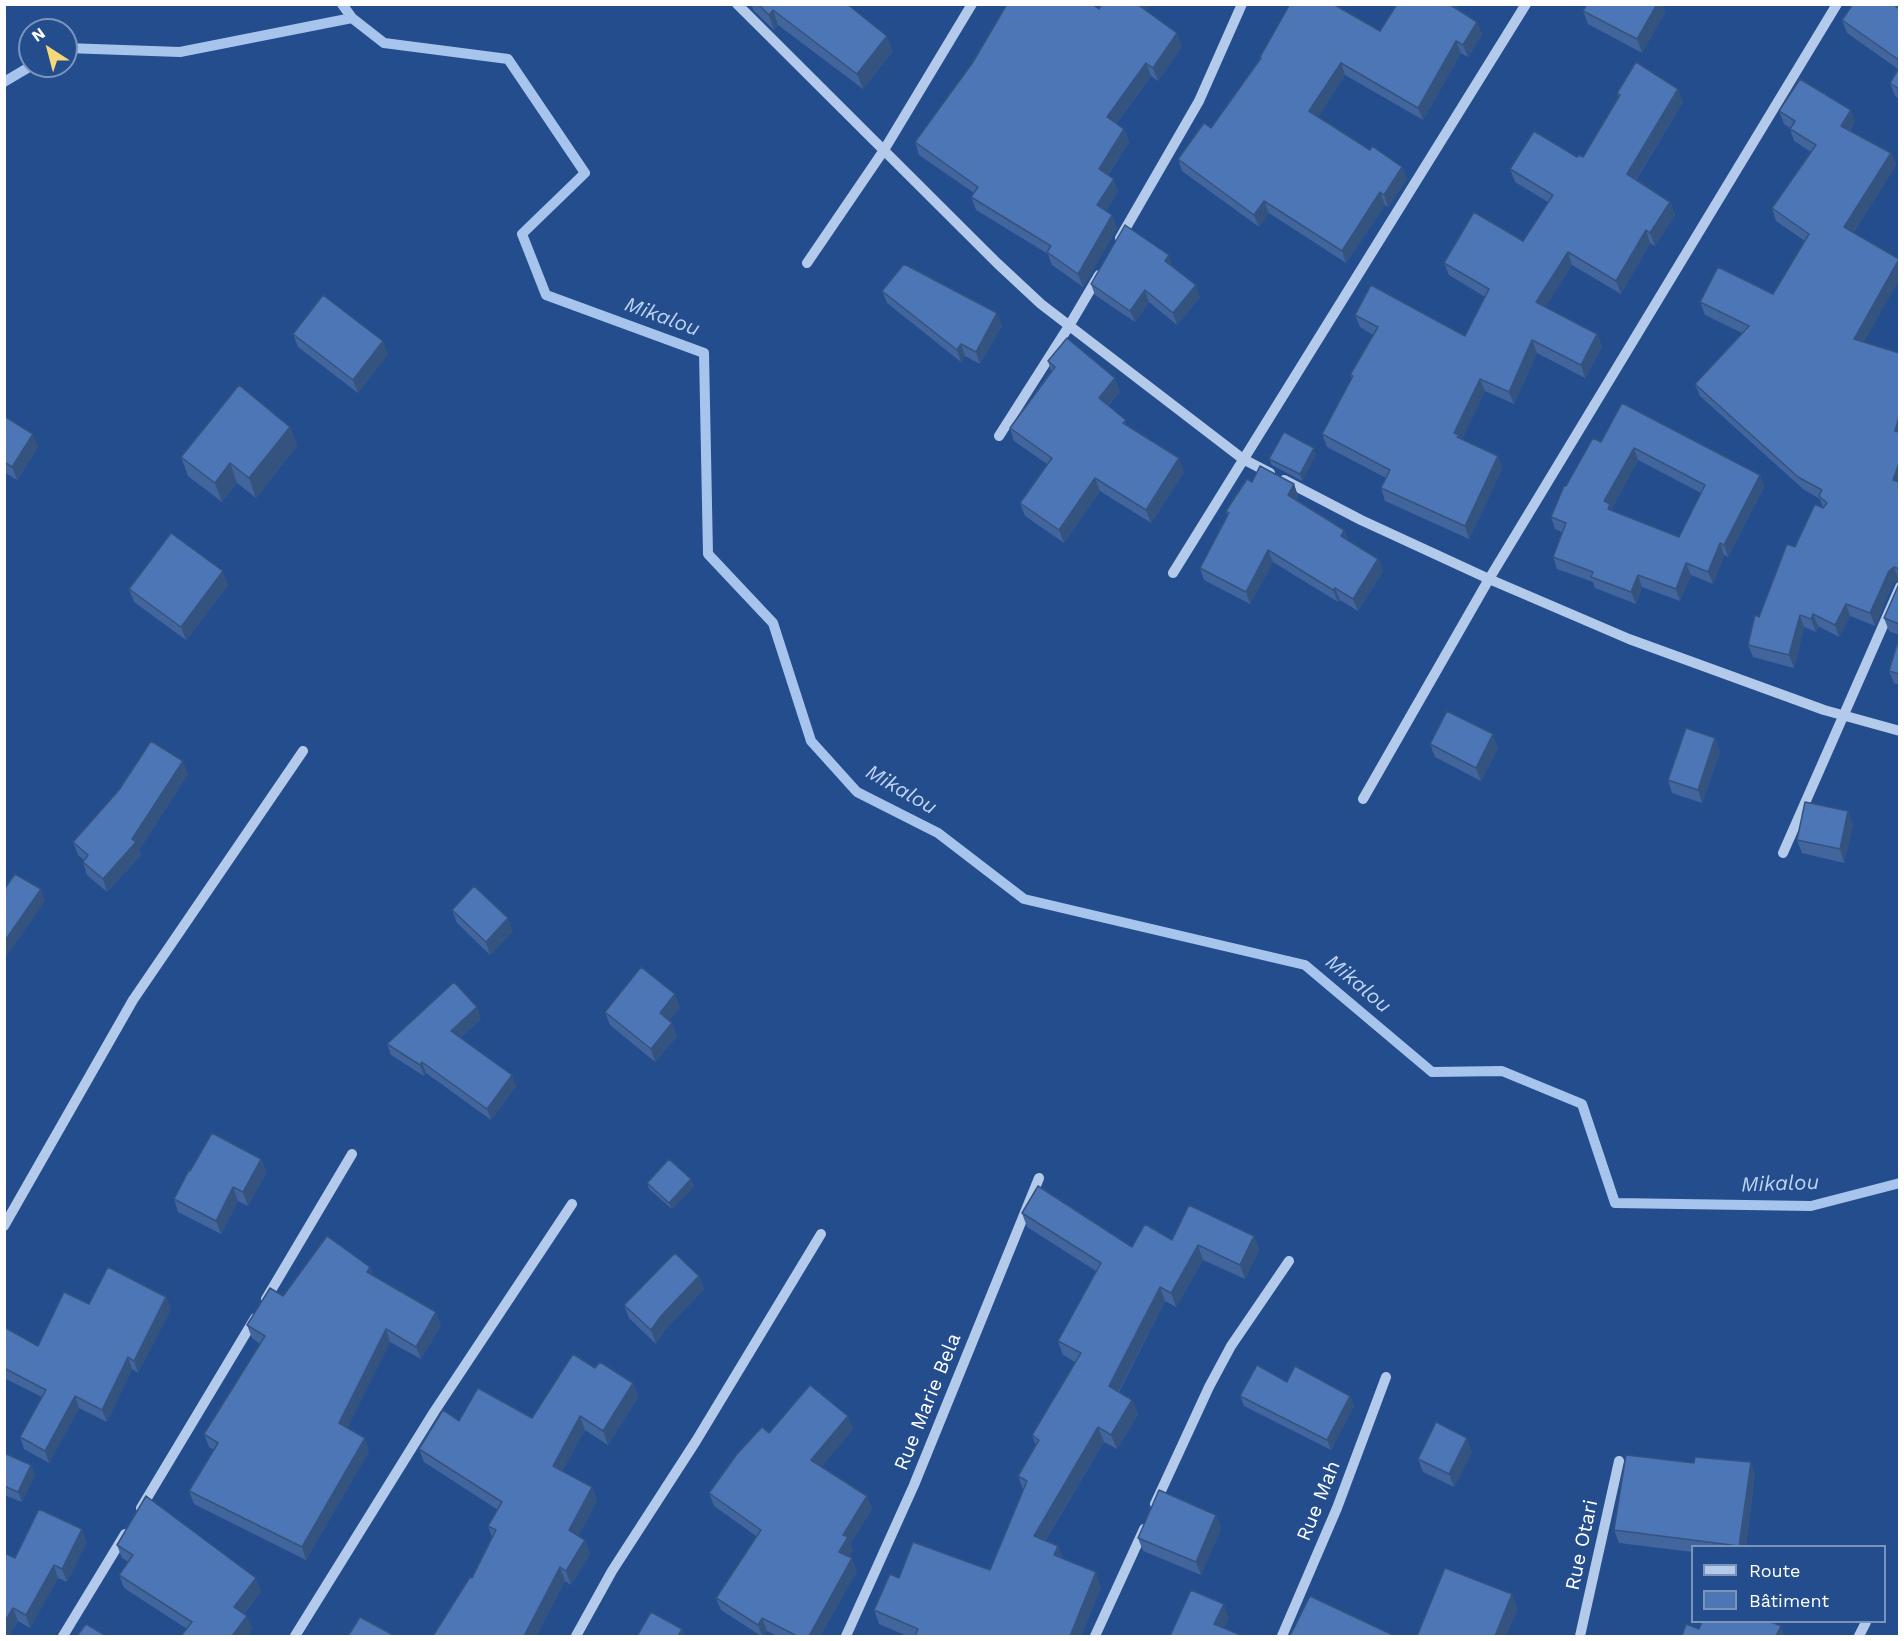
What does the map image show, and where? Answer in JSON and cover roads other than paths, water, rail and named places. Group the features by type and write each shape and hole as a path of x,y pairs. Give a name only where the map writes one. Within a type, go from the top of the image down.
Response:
{"street":[{"path":"737,4 998,263 1069,326 1243,459 1361,520 1489,579 1629,639 1842,714 1899,731"},
{"path":"807,263 884,150 972,4"},
{"path":"1117,244 1200,101 1242,4"},
{"path":"1173,573 1526,4"},
{"path":"1363,799 1489,579 1837,4"},
{"path":"999,436 1105,265"},
{"path":"1783,853 1899,587"},
{"path":"4,1226 133,1000 303,751"},
{"path":"137,1514 352,1154"},
{"name":"Rue Marie Bela","path":"846,1636 914,1485 1039,1178"},
{"path":"295,1636 434,1412 572,1204"},
{"path":"576,1636 612,1570 696,1441 821,1234"},
{"path":"1095,1636 1209,1387 1231,1346 1289,1261"},
{"name":"Rue Mah","path":"1282,1636 1337,1508 1386,1377"},
{"name":"Rue Otari","path":"1580,1636 1619,1461"},
{"path":"63,1636 131,1524"}],"waterway":[{"name":"Mikalou","path":"342,4 352,18 384,43 508,59 585,173 522,234 546,295 704,353 708,554 773,623 811,741 857,792 938,833 1024,899 1305,965 1432,1072 1502,1071 1582,1104 1615,1203 1811,1206 1900,1183"},
{"path":"78,48 180,52 352,18"},
{"path":"4,82 18,74"}]}
